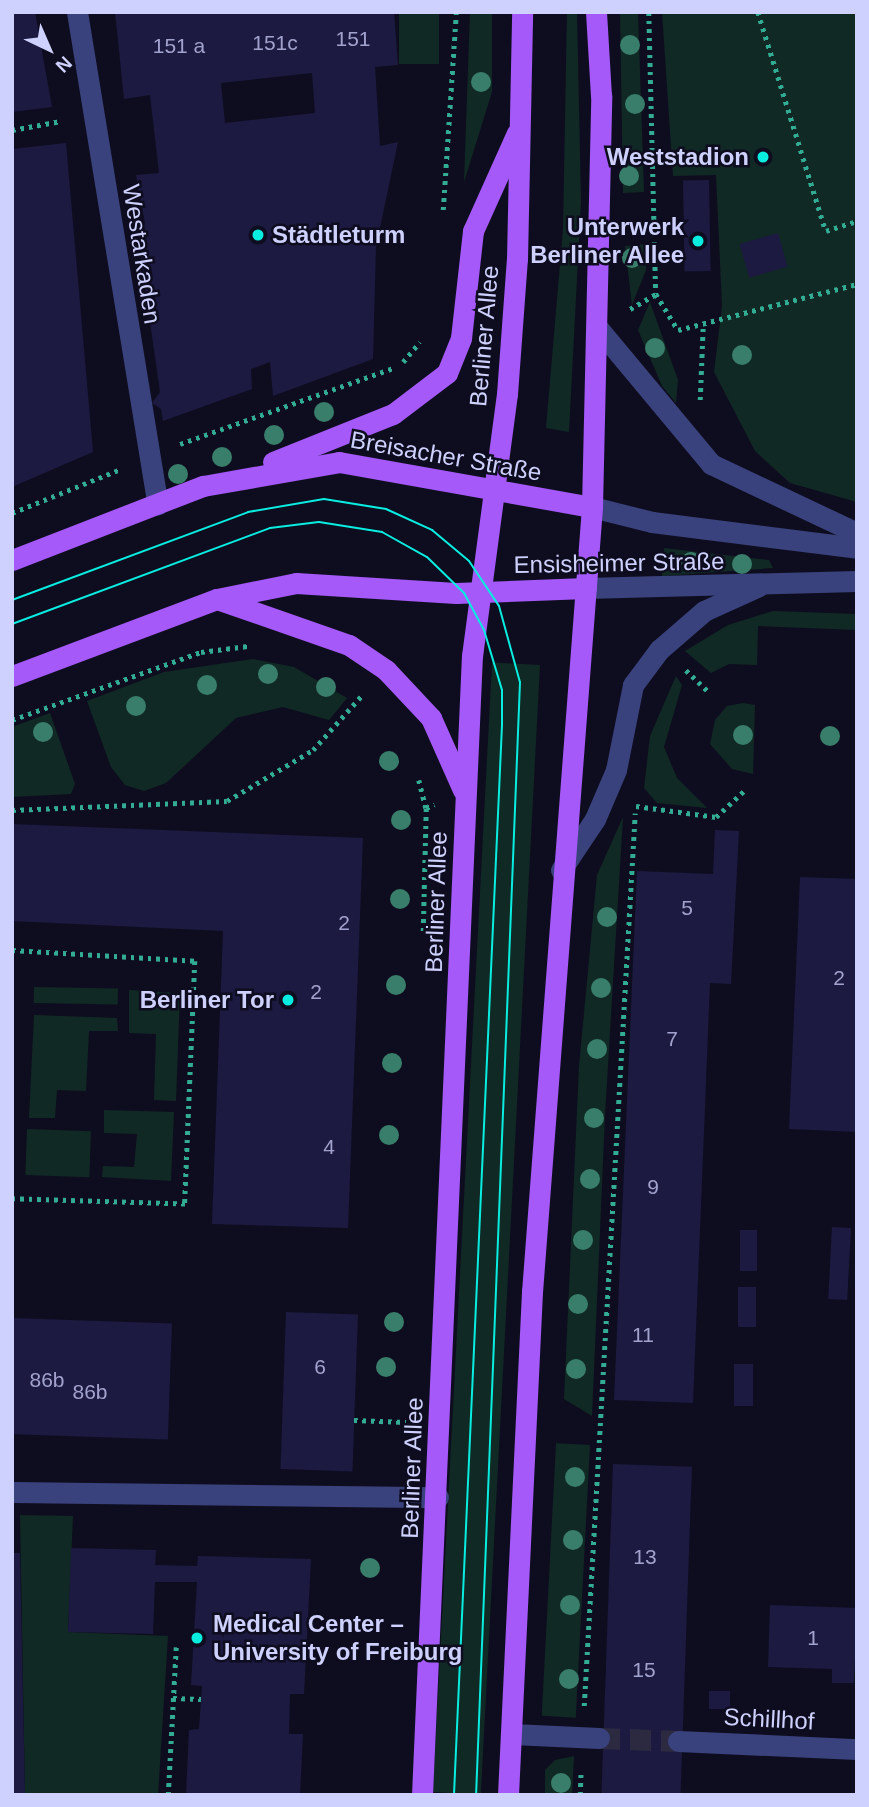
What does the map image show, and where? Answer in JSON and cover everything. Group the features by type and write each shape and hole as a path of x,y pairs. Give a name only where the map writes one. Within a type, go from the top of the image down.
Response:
{"main road":[{"name":"Berliner Allee","path":"422,1795 438,1497 465,795 481,593 512,327 522,123 522,12"},
{"path":"508,1795 532,1292 561,871 592,507 597,327 596,12"},
{"path":"246,473 393,414 447,373 461,338 473,230 522,123"},
{"name":"Breisacher Straße","path":"12,560 246,473 339,462 494,494 592,507"},
{"path":"12,676 217,599 296,583 481,593"},
{"name":"Ensisheimer Straße","path":"481,593 586,588"},
{"path":"217,599 349,645 386,670 431,718 465,795"}],"street":[{"name":"Westarkaden","path":"77,12 158,504"},
{"path":"597,327 674,425 712,464 857,533"},
{"name":"Ensisheimer Straße","path":"592,507 652,522 857,548"},
{"name":"Ensisheimer Straße","path":"586,588 759,586 857,581"},
{"name":"Ensisheimer Straße","path":"561,871 616,770 633,685 659,650 705,611 759,586"},
{"path":"12,1492 438,1497"},
{"path":"512,1734 591,1737"},
{"name":"Schillhof","path":"678,1741 857,1749"}],"path":[{"path":"442,226 456,12"},
{"path":"649,12 656,294 678,330 857,284"},
{"path":"758,12 826,231 857,221"},
{"path":"12,130 93,116"},
{"path":"674,425 700,402 703,324"},
{"path":"12,513 149,458 390,370 424,334"},
{"path":"12,720 201,652 253,646"},
{"path":"677,662 708,691"},
{"path":"12,810 227,801 313,750 386,670"},
{"path":"355,685 366,692 374,703"},
{"path":"416,769 426,808"},
{"path":"580,1795 591,1737 635,806 716,817 746,789"},
{"path":"12,950 195,961 185,1204 12,1199"},
{"path":"354,1420 407,1422"},
{"path":"168,1795 176,1647"},
{"path":"173,1698 201,1699"}],"green space":[{"path":"399,12 439,12 439,64 399,64"},
{"path":"470,12 492,12 492,92 464,182"},
{"path":"567,12 577,12 581,202 569,432 546,428 563,229"},
{"path":"620,12 638,12 644,192 623,193"},
{"name":"Weststadion","path":"662,12 857,12 857,502 790,483 755,451 714,372 722,306 716,175 673,176"},
{"path":"646,244 646,270 632,305 625,246"},
{"path":"650,302 678,380 676,403 662,386 638,330"},
{"path":"664,548 769,560 773,568 662,576"},
{"path":"773,611 857,614 857,630 758,626 757,665 729,664 711,673 685,651 728,625"},
{"path":"253,659 294,667 347,698 329,720 283,707 236,718 166,783 144,791 125,785 111,767 87,701 164,672"},
{"path":"492,662 540,665 481,1794 433,1792"},
{"path":"676,676 682,685 664,747 677,778 707,808 657,803 644,788 650,736"},
{"path":"743,703 755,705 753,774 732,769 710,744 715,720 727,706"},
{"path":"50,713 75,784 71,794 12,797 12,727"},
{"path":"623,817 605,1115 592,1416 564,1399 579,1066 597,875"},
{"path":"34,987 118,988 118,1004 34,1003"},
{"path":"129,990 180,993 176,1101 154,1100 156,1034 129,1033"},
{"path":"34,1015 117,1018 118,1031 89,1031 86,1091 57,1090 55,1118 29,1118"},
{"path":"104,1110 174,1112 171,1181 102,1177 103,1166 134,1167 137,1134 104,1133"},
{"path":"27,1129 91,1131 89,1177 25,1175"},
{"path":"556,1443 590,1445 576,1718 542,1716"},
{"path":"20,1515 73,1516 68,1632 168,1636 158,1795 25,1795"},
{"path":"574,1756 572,1795 545,1795 545,1770 555,1760"}],"building":[{"path":"12,12 35,12 52,107 12,112"},
{"name":"Städtleturm","path":"115,12 394,12 398,65 375,67 380,146 398,142 376,247 373,359 273,396 270,362 251,369 252,389 163,421 161,409 152,403 160,392 136,224 145,223 136,175 159,173 150,95 124,99","holes":["312,73 315,113 225,123 221,83"]},
{"path":"66,143 93,452 12,487 12,149"},
{"name":"Unterwerk Berliner Allee","path":"683,180 709,180 711,271 685,271"},
{"path":"778,233 788,267 749,278 740,244"},
{"name":"Berliner Tor","path":"12,824 363,838 348,1228 212,1224 223,931 12,921"},
{"path":"715,830 739,831 731,984 710,983 693,1403 614,1400 637,871 713,874"},
{"path":"800,877 857,879 857,1132 789,1129"},
{"path":"832,1227 851,1228 847,1300 828,1299"},
{"path":"740,1230 757,1230 757,1271 740,1271"},
{"path":"738,1287 756,1287 756,1327 738,1327"},
{"path":"286,1312 358,1315 352,1471 281,1469"},
{"path":"12,1318 172,1324 168,1440 12,1434"},
{"path":"734,1364 753,1364 753,1406 734,1406"},
{"path":"613,1464 692,1467 680,1795 601,1795"},
{"path":"71,1548 156,1550 155,1565 197,1566 198,1556 311,1559 304,1694 290,1694 289,1734 303,1734 300,1795 186,1795 189,1730 199,1729 202,1686 191,1685 197,1582 155,1582 153,1634 68,1632"},
{"path":"12,1553 20,1553 25,1795 12,1795"},
{"path":"770,1605 857,1608 854,1683 832,1683 832,1669 768,1667"},
{"path":"709,1691 730,1691 730,1709 709,1709"}],"tunnel":[{"path":"599,1738 678,1741"}],"tram line":[{"path":"12,600 248,512 324,499 386,509 432,530 469,561 499,606 520,682 476,1795"},
{"path":"12,624 270,528 319,522 382,532 427,557 464,593 484,630 502,690 502,725 454,1795"}],"place":[{"name":"Weststadion","path":"763,157"},
{"name":"Städtleturm","path":"258,235"},
{"name":"Unterwerk Berliner Allee","path":"698,241"},
{"name":"Berliner Tor","path":"288,1000"},
{"name":"Medical Center – University of Freiburg","path":"197,1638"}]}
